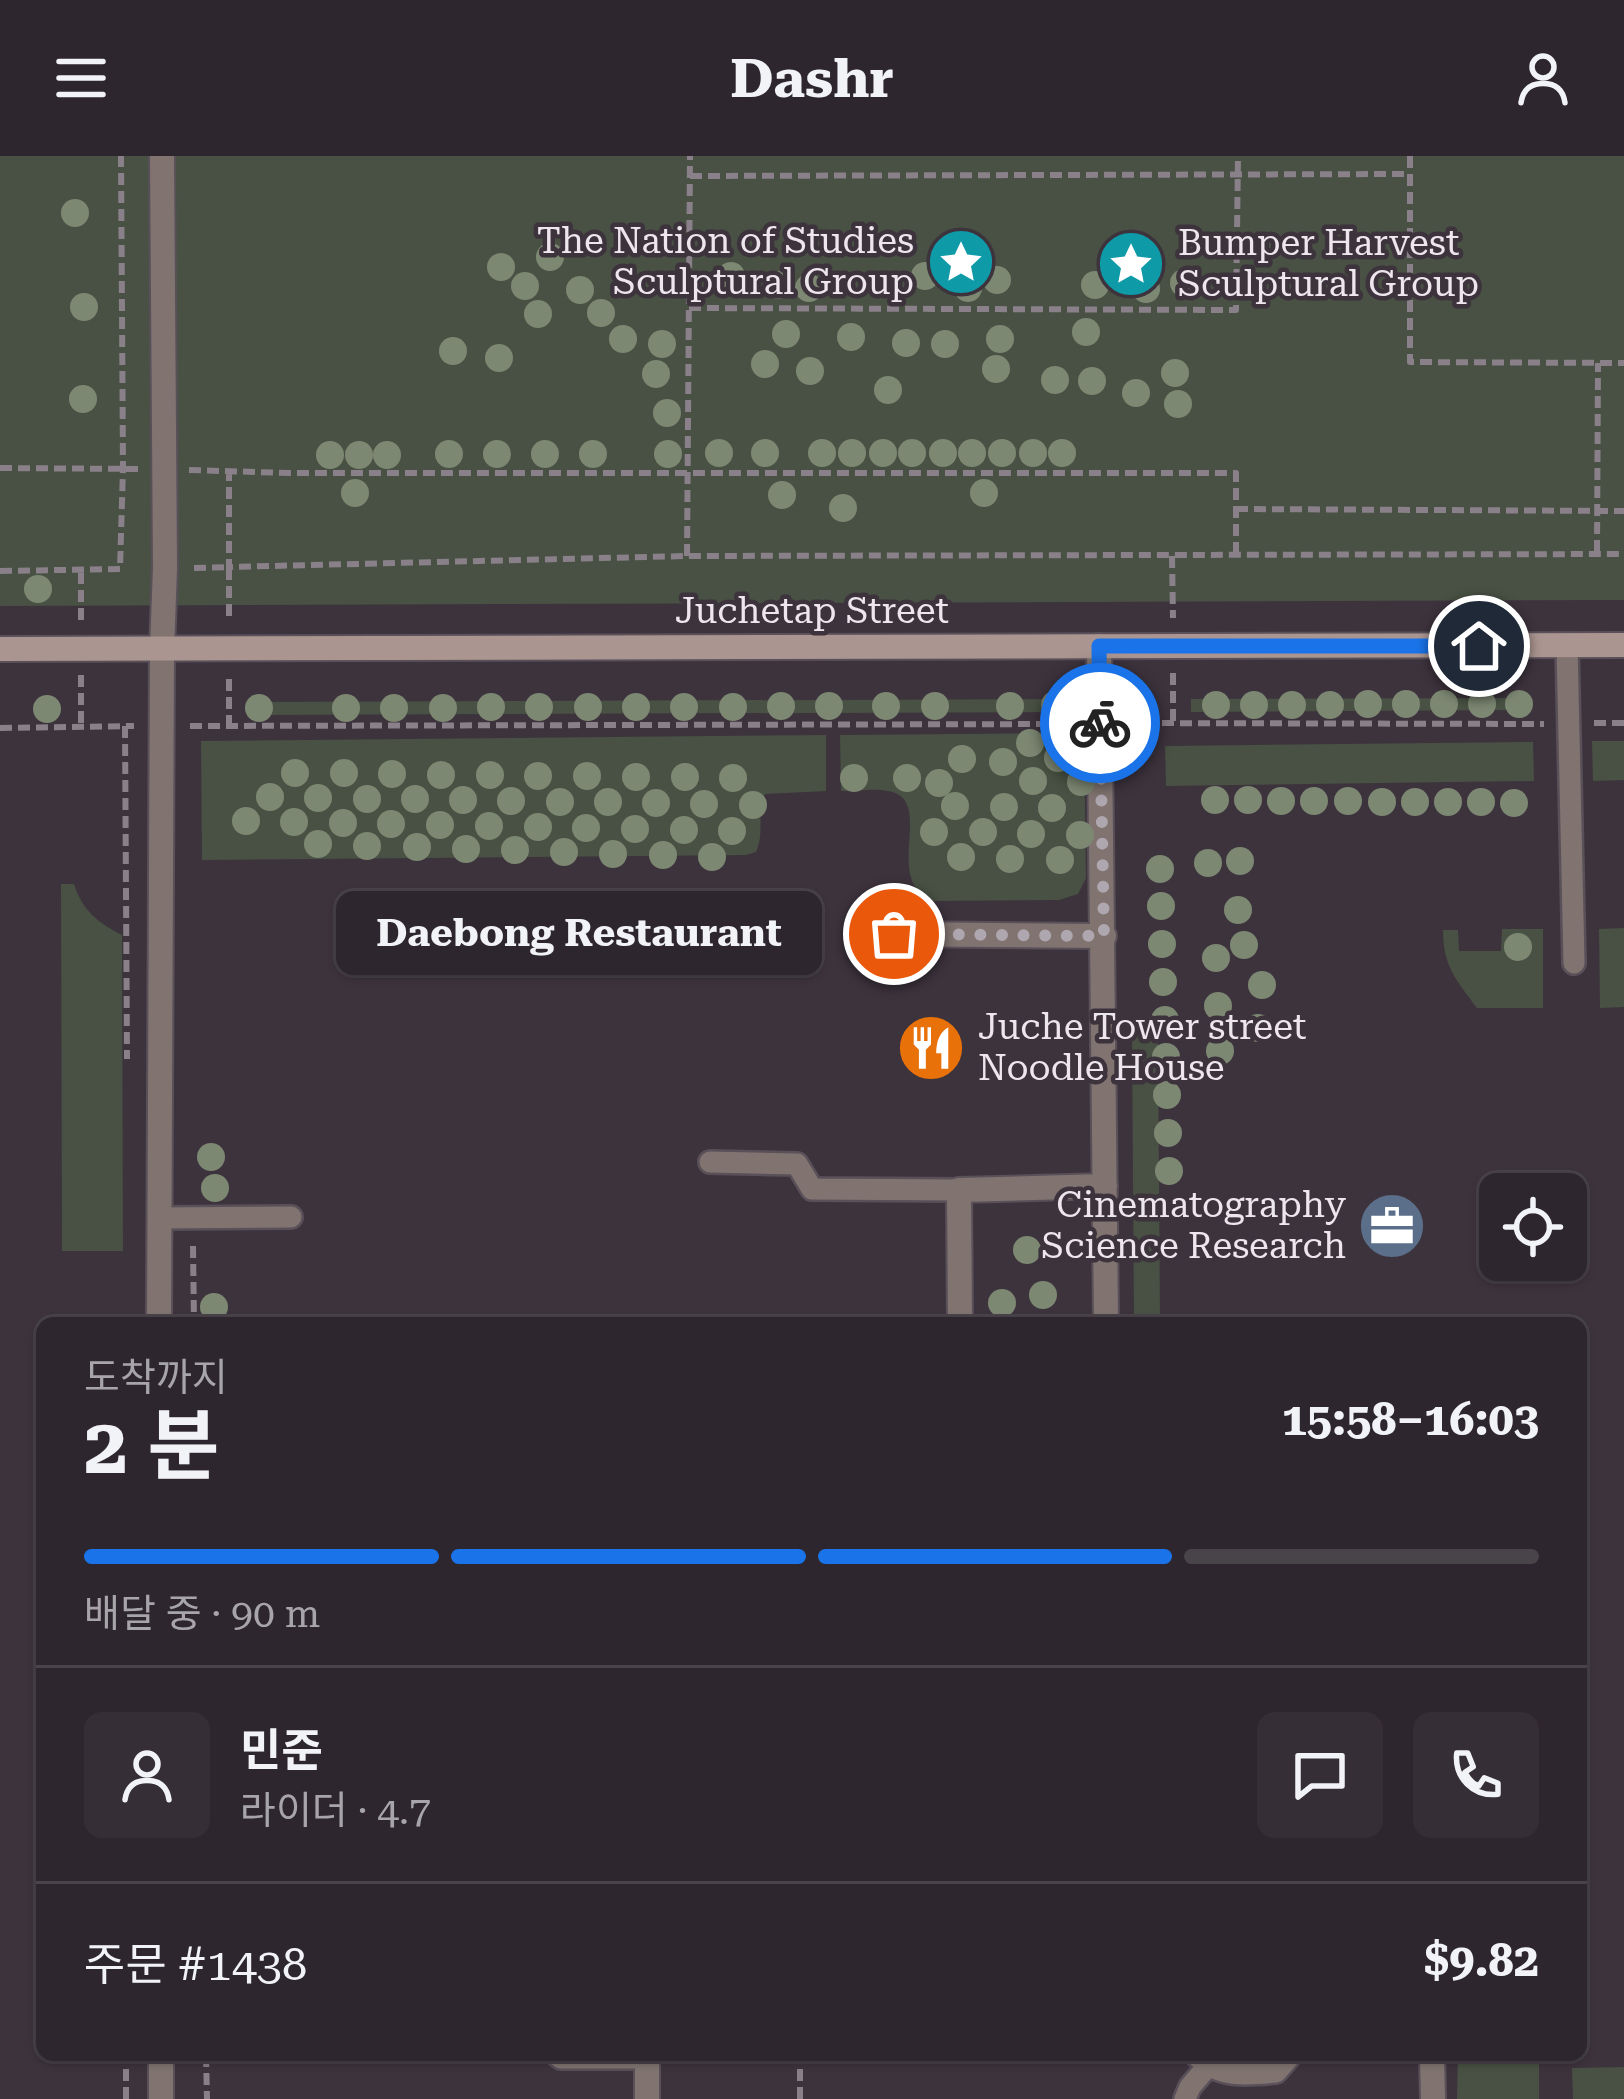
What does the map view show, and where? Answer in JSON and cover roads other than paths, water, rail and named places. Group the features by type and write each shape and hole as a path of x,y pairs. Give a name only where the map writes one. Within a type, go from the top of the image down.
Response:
{"main road":[{"name":"Juchetap Street","path":"0,649 1624,645"}],"street":[{"path":"159,1317 162,156"},
{"path":"1099,646 1106,1317"},
{"path":"894,934 1104,936"},
{"path":"960,1317 959,1190 1105,1186"},
{"path":"161,2061 161,2099"},
{"path":"647,2061 647,2099"},
{"path":"1432,2061 1433,2099"}],"lane":[{"path":"1567,645 1574,963"},
{"path":"710,1162 797,1164 812,1189 959,1190"},
{"path":"160,1218 291,1217"},
{"path":"1185,2099 1202,2061 1241,2075 1276,2072 1286,2061"}],"place":[{"name":"The Nation of Studies Sculptural Group","path":"961,262"},
{"name":"Bumper Harvest Sculptural Group","path":"1131,264"},
{"name":"Daebong Restaurant","path":"894,934"},
{"name":"Juche Tower street Noodle House","path":"931,1048"},
{"name":"Cinematography Science Research","path":"1392,1226"}]}
